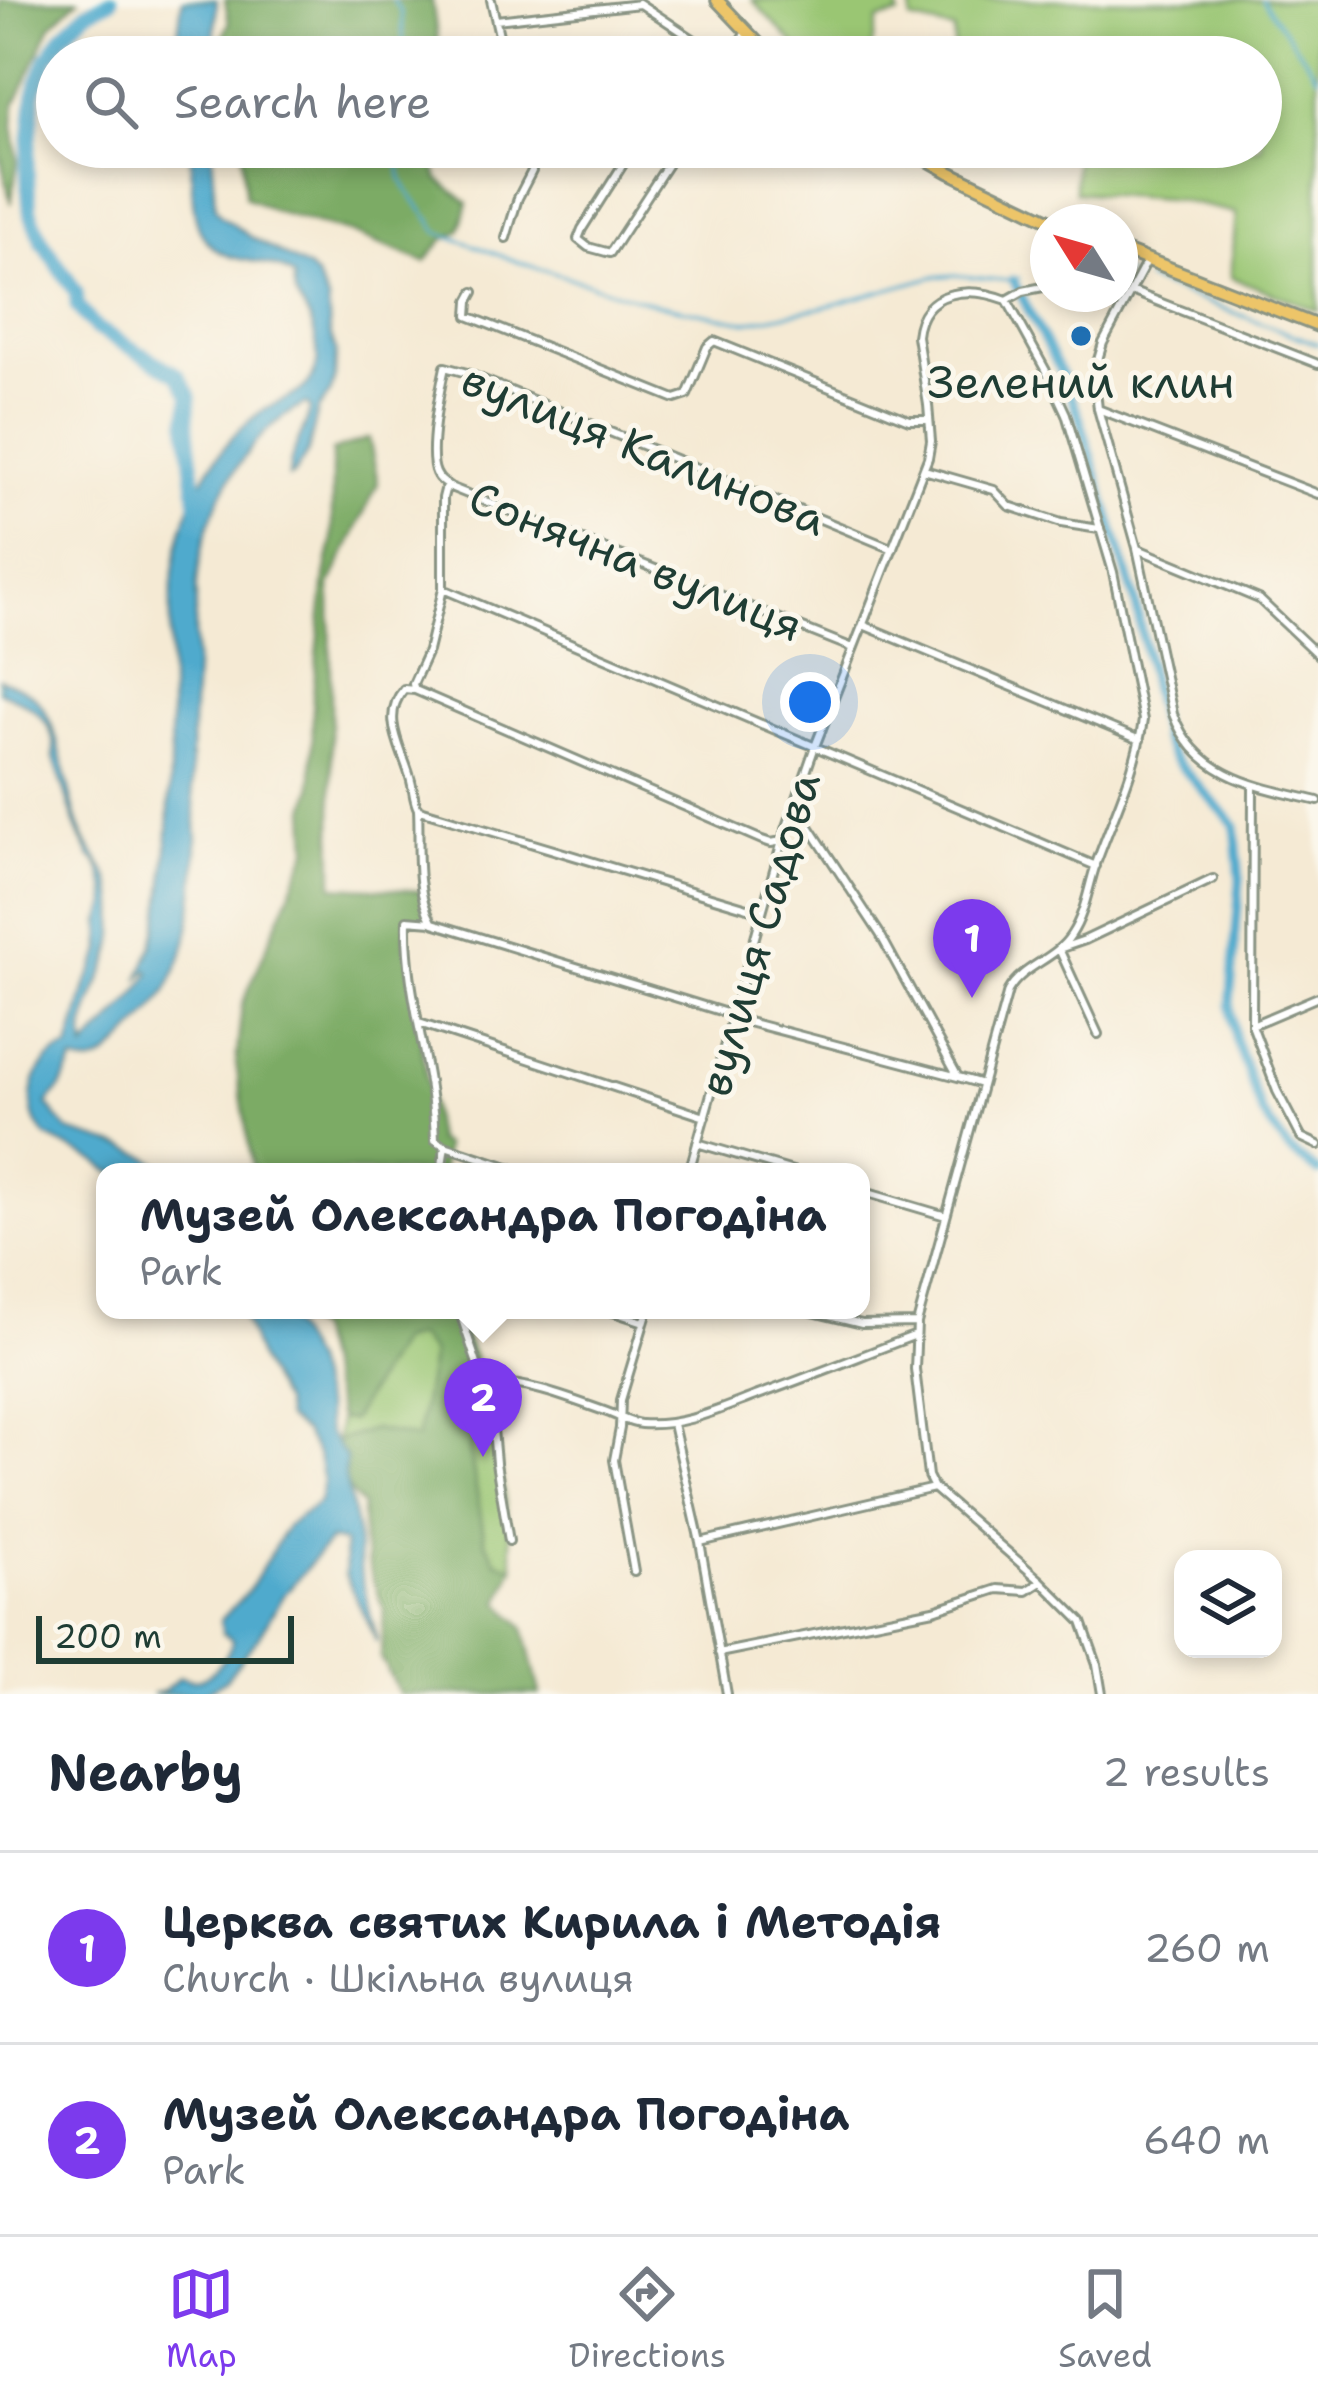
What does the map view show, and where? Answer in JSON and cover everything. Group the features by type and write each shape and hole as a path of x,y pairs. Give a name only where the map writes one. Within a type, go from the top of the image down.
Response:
{"main road":[{"path":"717,0 749,36"},
{"path":"942,168 1030,211"},
{"path":"1138,256 1318,326"}],"street":[{"path":"490,0 499,36"},
{"path":"496,20 637,2 688,36"},
{"path":"506,238 532,168"},
{"path":"621,168 582,229 578,239 588,248 610,253 665,168"},
{"path":"1138,278 1148,260"},
{"path":"1030,290 1010,298 1066,414 1113,572 1143,720 1128,781 1080,918 1060,949"},
{"name":"вулиця Садова","path":"691,1163 782,841 925,470 931,441 918,326 926,308 957,291 1010,298"},
{"path":"474,292 468,316 676,399 691,391 707,347 714,341 909,420 929,420"},
{"path":"1138,294 1318,364"},
{"path":"1120,312 1094,373 1098,409 1137,548 1181,737 1201,758 1232,778 1318,802"},
{"name":"вулиця Калинова","path":"449,487 434,467 445,367 892,549"},
{"path":"1098,409 1318,494"},
{"path":"925,470 994,490 1009,506 1060,523 1099,529"},
{"name":"Сонячна вулиця","path":"418,809 394,735 394,708 404,689 415,690 413,684 428,651 443,589 443,498 449,487 854,649"},
{"path":"1137,548 1258,599 1318,655"},
{"path":"443,589 1096,866"},
{"path":"863,626 1140,740"},
{"path":"415,690 762,840 782,841"},
{"path":"1253,786 1252,1024 1277,1091 1301,1137 1318,1145"},
{"path":"795,805 880,934 958,1077"},
{"path":"432,922 422,891 418,809 761,912"},
{"path":"1102,1694 1082,1622 934,1488 928,1476 915,1369 917,1323 1015,979 1060,949 1213,879"},
{"path":"496,1163 436,1140 433,1089 408,963 407,920 432,922 733,1017 982,1084"},
{"path":"1060,949 1098,1034"},
{"path":"1252,1024 1318,998"},
{"path":"419,1023 705,1117"},
{"path":"697,1143 765,1163"},
{"path":"442,1163 445,1146"},
{"path":"870,1194 946,1216"},
{"path":"462,1319 482,1379 489,1384 519,1386 636,1424 673,1424 722,1409 916,1335"},
{"path":"635,1319 644,1322"},
{"path":"634,1573 614,1460 621,1400 645,1319"},
{"path":"841,1319 862,1324 917,1323"},
{"path":"489,1384 509,1541"},
{"path":"673,1424 727,1694"},
{"path":"700,1542 934,1488"},
{"path":"719,1653 934,1610 998,1589 1028,1591 1041,1581"}],"green space":[{"path":"0,0 78,0 46,36 36,36 36,58 15,105 18,160 11,204 0,154"},
{"path":"225,0 432,0 437,36 223,36 229,23"},
{"path":"752,0 897,0 899,15 878,20 874,36 786,36"},
{"path":"912,0 1318,0 1318,311 1231,277 1236,213 1177,200 1075,192 1075,168 1282,168 1282,36 954,36 954,30 911,20"},
{"path":"243,168 435,168 438,179 468,203 460,231 442,241 425,262 245,197"},
{"path":"369,438 378,483 330,585 333,886 422,891 432,922 407,920 406,941 436,1140 445,1146 442,1163 252,1163 236,1063 242,1005 308,850 313,695 332,542 332,451"},
{"path":"298,1319 457,1319 474,1357 462,1382 473,1408 475,1434 470,1451 485,1542 496,1561 514,1567 500,1602 524,1627 540,1694 399,1694 381,1658 384,1609 363,1542 362,1505 347,1485 346,1459 334,1442 373,1429 417,1438 432,1353 417,1336 399,1341 352,1420 339,1419 316,1330"},
{"path":"417,1336 433,1353 417,1439 373,1429 336,1441 339,1419 352,1420 399,1341"},
{"path":"474,1357 482,1379 489,1384 514,1567 496,1561 485,1542 470,1451 475,1434 462,1382"}],"water":[{"path":"182,0 217,0 214,36 178,36"},
{"path":"191,168 213,168 215,207 221,216 316,276 328,301 335,379 318,410 308,452 293,475 289,477 289,468 308,416 306,404 271,427 242,460 205,538 197,585 191,753 196,863 184,950 167,989 143,1022 105,1057 87,1064 74,1061 47,1104 68,1131 127,1148 156,1163 99,1163 47,1137 33,1114 32,1100 38,1073 56,1054 69,1049 86,986 102,950 107,890 77,830 46,724 32,708 0,692 0,679 31,694 47,715 82,833 113,890 115,936 86,1020 85,1049 150,973 140,977 155,936 164,881 171,600 188,513 205,475 229,442 259,413 305,387 317,365 315,337 296,295 294,277 276,267 221,253 208,243 193,198"},
{"path":"244,1319 287,1319 311,1359 328,1432 346,1459 344,1473 361,1575 377,1642 345,1575 344,1543 330,1540 282,1597 226,1679 205,1693 152,1694 180,1677 200,1679 221,1662 233,1639 223,1634 220,1621 249,1590 287,1526 319,1502 323,1481 318,1456 304,1432 286,1419 283,1403 260,1363"}],"waterway":[{"path":"62,36 87,12 111,0"},
{"path":"393,0 401,12 403,36"},
{"path":"1262,0 1318,76"},
{"path":"36,87 27,168 30,211 42,241 76,292 77,306 96,328 178,375 190,396 187,421 198,513"},
{"path":"400,168 405,186 438,232 655,304 747,322 824,307 932,277 1019,278"},
{"path":"1013,280 1081,421 1135,600 1163,740 1172,757 1235,825 1240,880 1230,1005 1235,1038 1262,1113 1288,1149 1318,1172"},
{"path":"1146,280 1318,344"}],"place":[{"name":"Зелений клин","path":"1081,336"},
{"name":"Церква святих Кирила і Методія","path":"972,998"},
{"name":"Музей Олександра Погодіна","path":"483,1457"}]}
